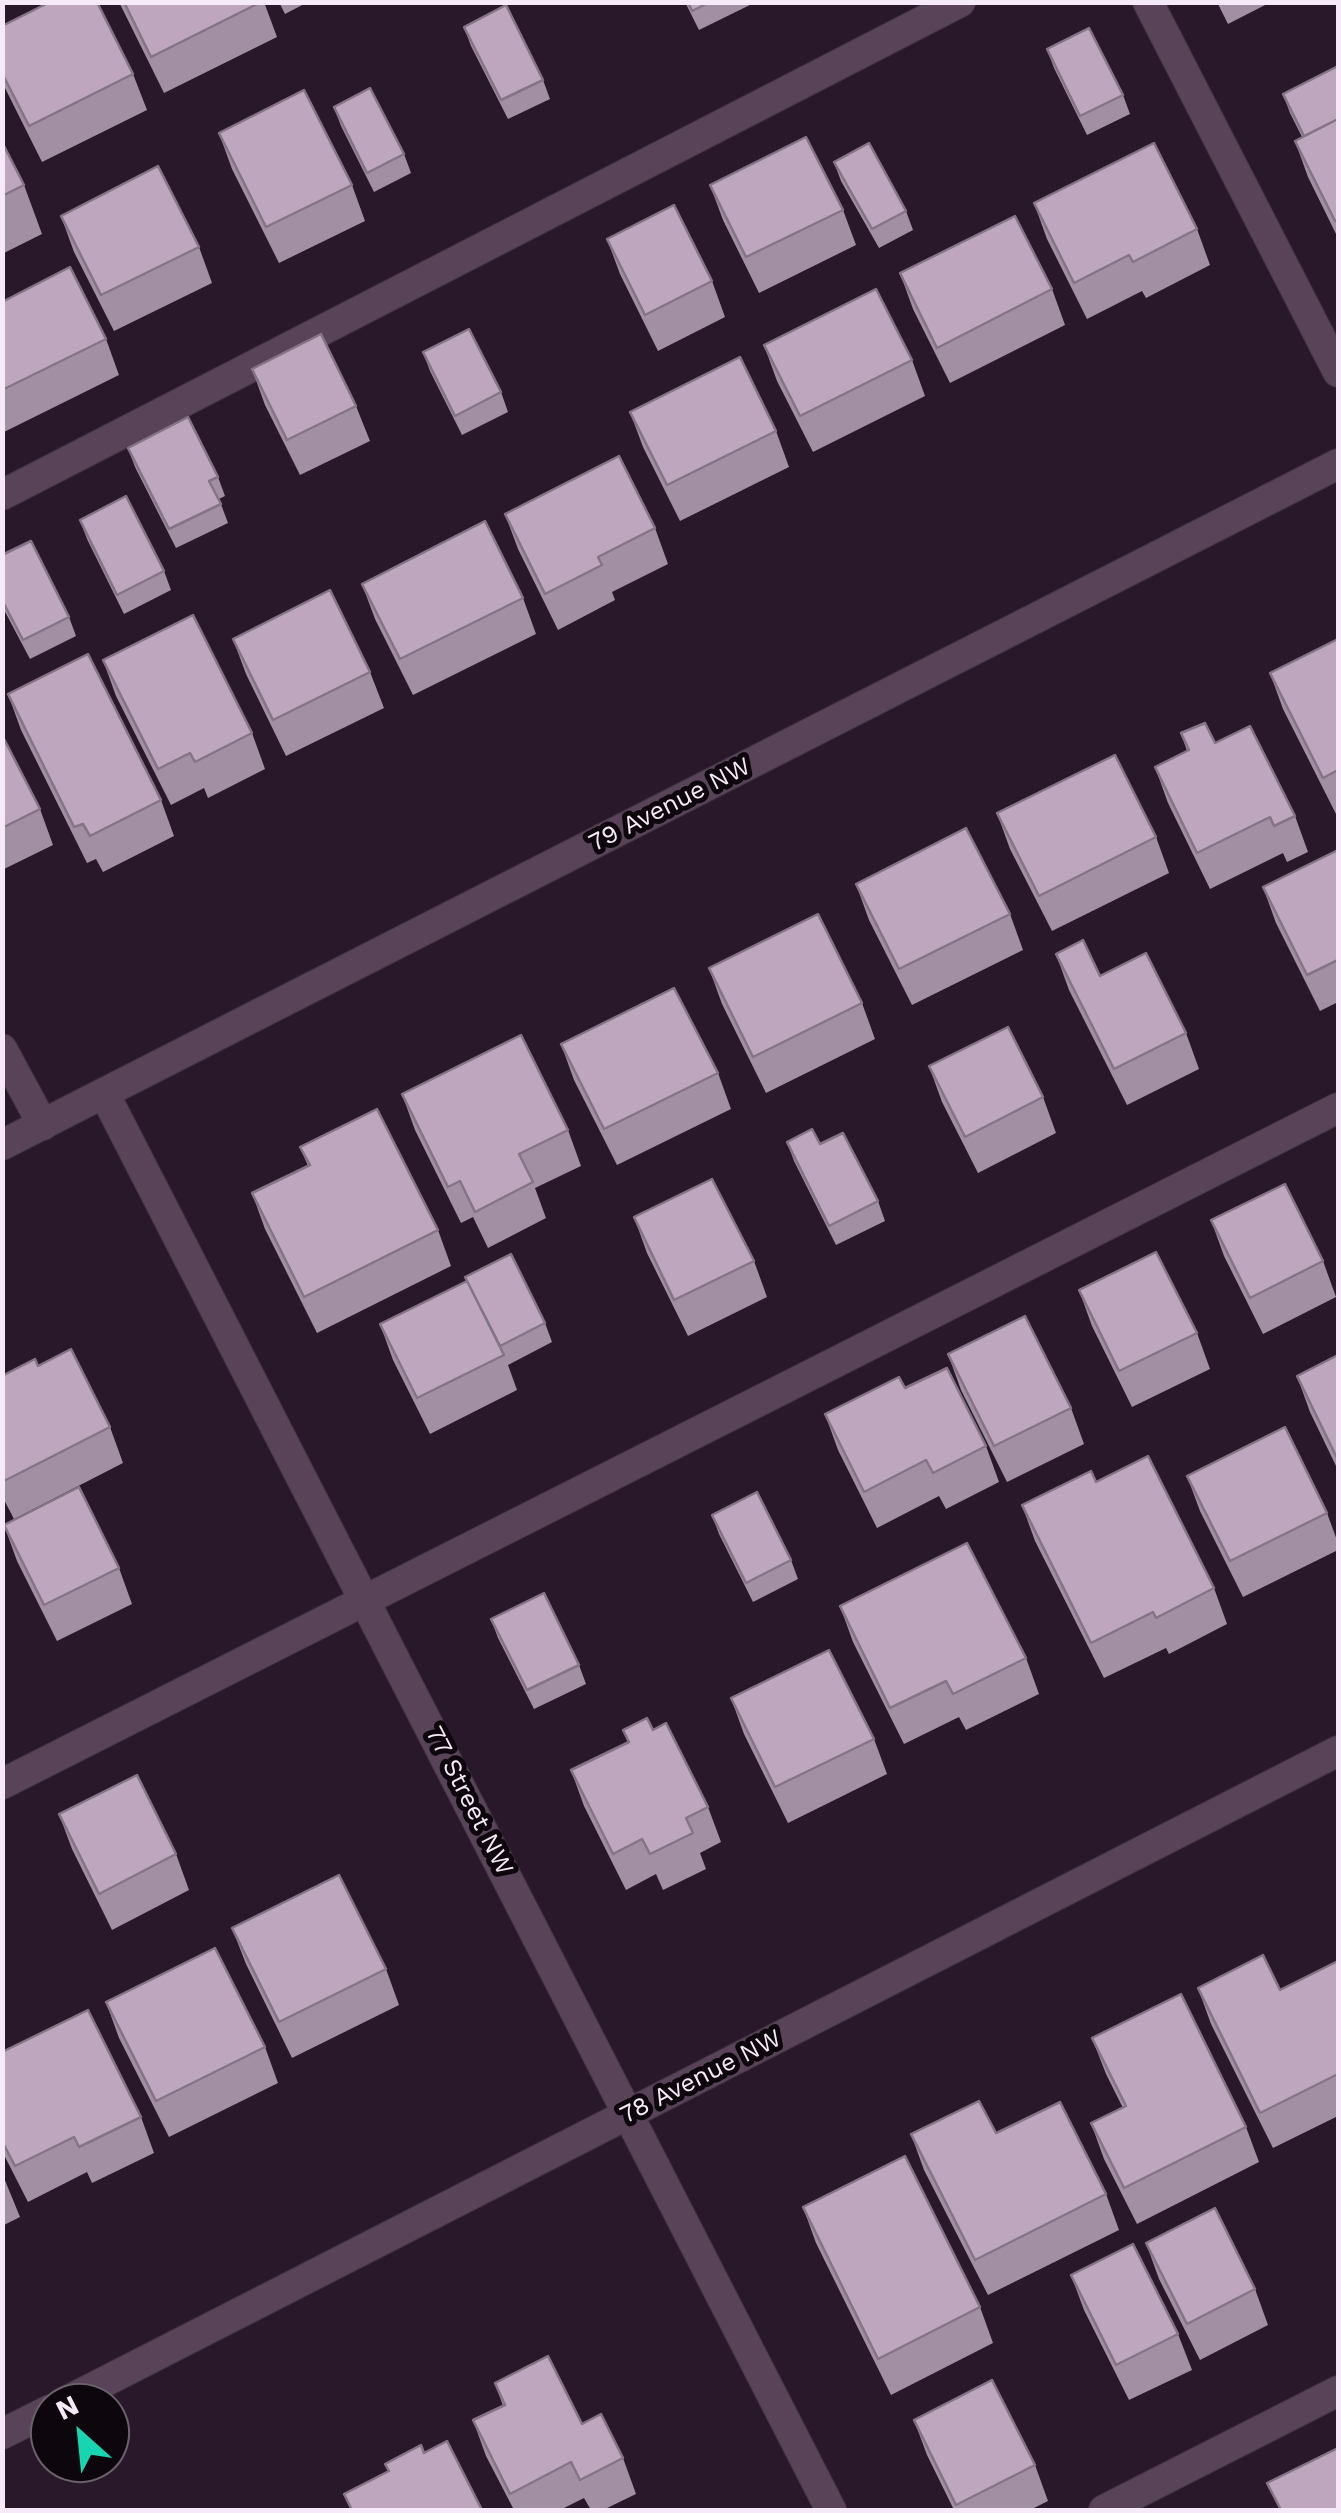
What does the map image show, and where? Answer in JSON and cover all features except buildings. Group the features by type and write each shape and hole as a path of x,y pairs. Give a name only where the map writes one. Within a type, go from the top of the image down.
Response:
{"street":[{"path":"2,495 960,2"},
{"path":"1148,2 1338,372"},
{"name":"79 Avenue NW","path":"2,1145 1338,464"},
{"path":"2,1049 42,1125"},
{"name":"77 Street NW","path":"104,1093 832,2510"},
{"path":"2,1784 1338,1108"},
{"name":"78 Avenue NW","path":"102,2383 1338,1752"},
{"path":"1104,2510 1338,2391"},
{"path":"2,2434 30,2420"}]}
